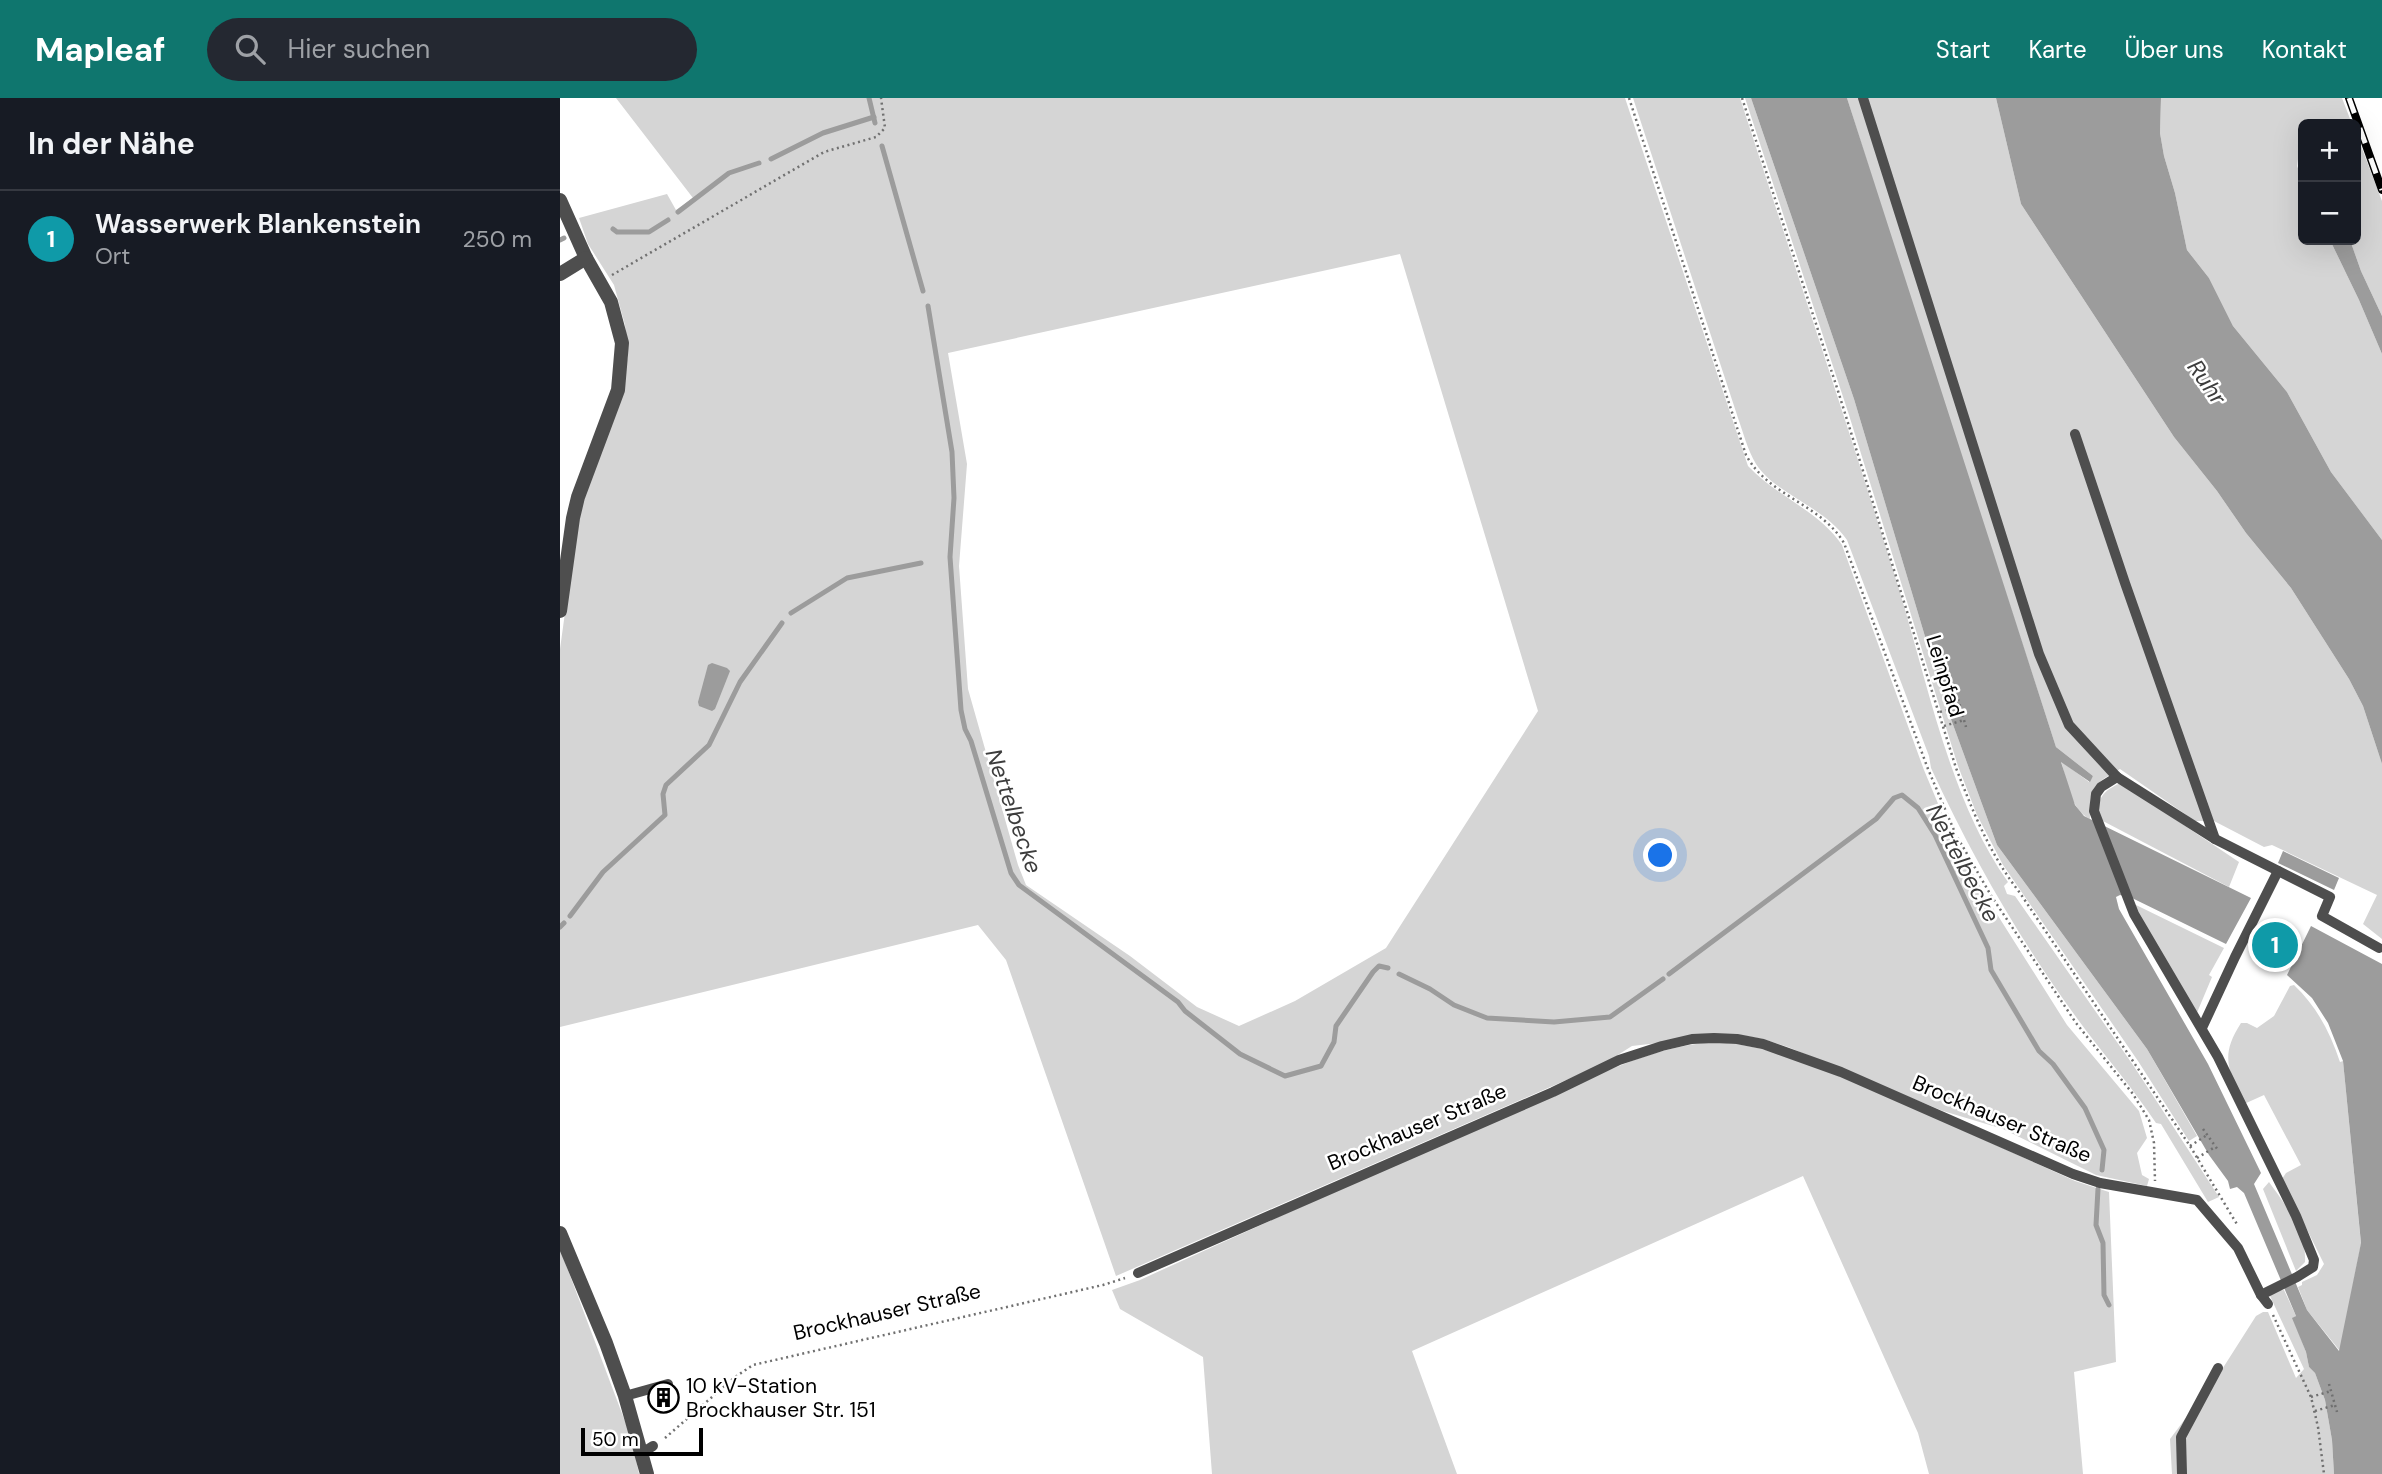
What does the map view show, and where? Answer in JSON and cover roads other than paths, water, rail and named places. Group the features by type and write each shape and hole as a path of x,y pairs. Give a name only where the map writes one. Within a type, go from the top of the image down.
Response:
{"street":[{"path":"560,200 586,258 611,302 622,343 618,390 573,517 560,611"},
{"path":"560,274 586,258"},
{"path":"560,1235 648,1449 647,1474"}],"lane":[{"path":"1863,98 2039,654 2069,725 2117,777 2215,839 2330,897 2322,916 2379,948"},
{"path":"2075,433 2215,839"},
{"path":"2117,777 2101,787 2096,794 2095,815 2131,907 2202,1028 2291,1206 2314,1259 2313,1267 2297,1278 2261,1295"},
{"path":"2202,1028 2278,871"},
{"name":"Brockhauser Straße","path":"1138,1273 1553,1092 1619,1060 1692,1039 1737,1039 1785,1051 1841,1072 2073,1174 2100,1182 2197,1200 2238,1248 2268,1304"},
{"path":"2182,1474 2181,1437 2218,1368"},
{"path":"625,1396 668,1384"}],"water":[{"path":"1751,98 1847,98 2056,747 2093,776 2090,782 2061,762 2075,805 2084,816 2251,898 2226,944 2132,898 2120,895 2116,897 2119,909 2208,1064 2261,1173 2254,1184 2307,1310 2339,1351 2361,1243 2343,1061 2328,1023 2312,998 2287,975 2311,926 2382,964 2382,1474 2334,1474 2332,1440 2325,1400 2315,1373 2309,1367 2292,1318 2296,1316 2244,1193 2237,1187 2230,1189 2228,1181 2209,1155 2147,1049 1997,845 1944,700 1854,399"},
{"name":"Ruhr","path":"1996,98 2161,98 2160,133 2187,250 2209,278 2233,326 2287,392 2331,472 2382,540 2382,764 2363,706 2349,679 2291,588 2174,437 2021,204"},
{"path":"2332,245 2352,245 2382,316 2382,354"},
{"path":"712,663 730,671 712,711 699,706 698,702 708,665"},
{"path":"2283,851 2339,878 2334,890 2278,863"}],"waterway":[{"path":"869,98 875,123"},
{"path":"771,159 823,133 874,117"},
{"name":"Nettelbecke","path":"882,146 923,291"},
{"name":"Nettelbecke","path":"678,212 729,173 759,163"},
{"name":"Nettelbecke","path":"613,229 617,232 649,232 668,220"},
{"path":"560,240 564,238"},
{"name":"Nettelbecke","path":"928,306 952,452 954,498 950,557 961,710 1011,873 1019,885 1178,1002 1185,1011 1240,1054 1285,1076 1321,1066 1334,1042 1336,1026 1373,972 1379,966 1388,968"},
{"path":"791,613 847,578 921,563"},
{"path":"570,916 603,872 665,815 663,794 666,785 709,745 740,682 782,623"},
{"name":"Nettelbecke","path":"1669,974 1876,819 1894,798 1902,795 1918,808 1935,835 1988,948 1991,970 2039,1051 2053,1064 2085,1108 2104,1150 2102,1170"},
{"path":"560,927 564,923"},
{"name":"Nettelbecke","path":"1399,974 1430,989 1454,1005 1487,1018 1554,1022 1610,1017 1663,979"},
{"name":"Nettelbecke","path":"2098,1189 2096,1225 2103,1243 2104,1295 2109,1305"}],"railway":[{"path":"2349,98 2382,190"}],"place":[{"name":"Wasserwerk Blankenstein","path":"2275,945"},
{"name":"10 kV-Station Brockhauser Str. 151","path":"663,1398"}]}
